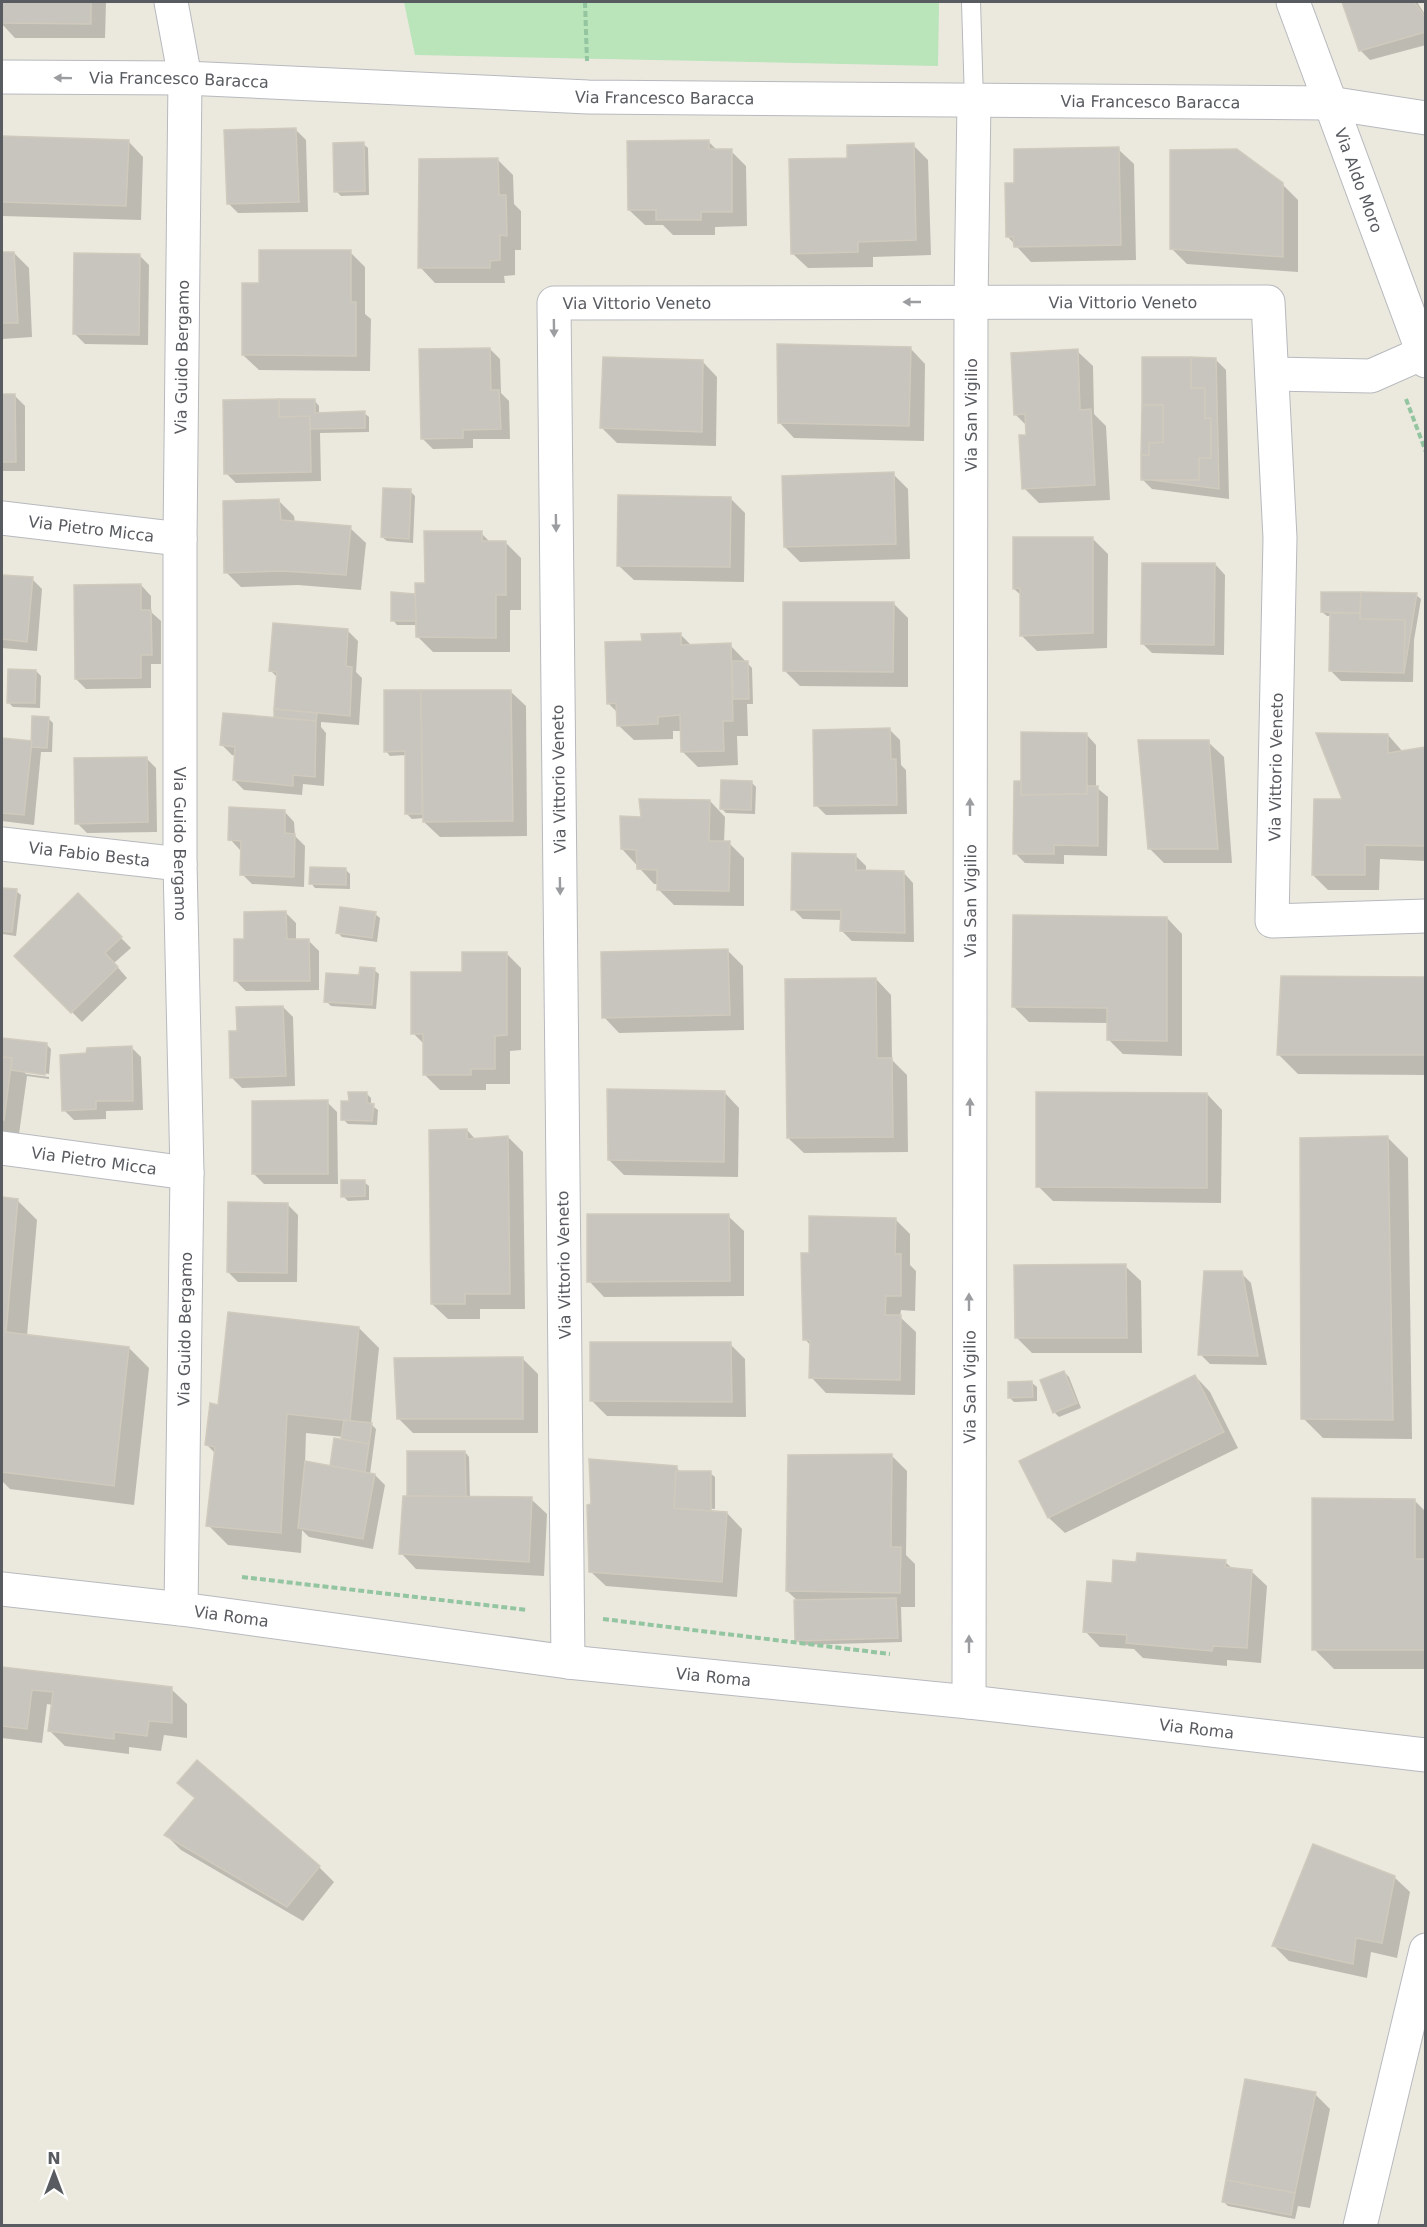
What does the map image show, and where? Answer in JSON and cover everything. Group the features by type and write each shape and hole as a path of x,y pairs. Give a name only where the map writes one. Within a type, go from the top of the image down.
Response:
{"street":[{"name":"Via Guido Bergamo","path":"171,2 185,78 180,539 180,864 187,1173 181,1609"},
{"name":"Via Aldo Moro","path":"1293,2 1424,357"},
{"name":"Via Francesco Baracca","path":"2,77 185,78 588,97 1329,103 1425,118"},
{"name":"Via San Vigilio","path":"969,1702 971,302 974,101"},
{"name":"Via Vittorio Veneto","path":"568,1662 554,303 1268,302 1280,538 1272,921 1425,916"},
{"path":"1272,374 1371,376 1424,357"},
{"name":"Via Pietro Micca","path":"2,518 180,539"},
{"name":"Via Fabio Besta","path":"2,844 180,864"},
{"name":"Via Pietro Micca","path":"2,1148 187,1173"},
{"name":"Via Roma","path":"2,1589 181,1609 568,1662 969,1702 1425,1755"},
{"path":"1360,2226 1425,1950"}],"lane":[{"path":"974,101 975,3"}],"path":[{"path":"585,2 588,97"},
{"path":"1402,388 1425,452"},
{"path":"240,1577 528,1610"},
{"path":"593,1618 894,1654"}],"green space":[{"path":"404,2 939,2 938,66 415,55"}],"building":[{"path":"2,2 91,2 91,24 2,23"},
{"path":"1342,2 1414,2 1426,18 1426,32 1359,51"},
{"path":"296,128 299,202 227,204 224,130"},
{"path":"2,136 129,140 126,206 2,202"},
{"path":"709,140 709,149 732,149 732,212 701,212 701,220 656,220 656,210 628,210 627,141"},
{"path":"364,142 365,191 334,192 333,143"},
{"path":"914,143 916,240 858,242 858,252 791,254 789,159 847,158 847,145"},
{"path":"1119,147 1121,245 1014,247 1013,237 1006,237 1005,183 1014,183 1014,149"},
{"path":"1237,149 1283,183 1283,257 1170,249 1170,150"},
{"path":"498,158 499,195 506,195 507,236 500,235 500,260 490,261 490,268 418,268 419,159"},
{"path":"259,250 351,250 351,302 356,302 356,356 242,355 242,283 259,283"},
{"path":"2,252 14,252 18,323 2,323"},
{"path":"74,253 140,254 139,335 73,334"},
{"path":"777,344 911,347 909,426 778,423"},
{"path":"490,348 491,390 499,390 501,429 463,430 463,438 421,439 419,349"},
{"path":"1078,349 1080,410 1091,409 1095,485 1022,489 1019,435 1026,435 1025,414 1014,415 1011,353"},
{"path":"603,357 703,360 702,432 600,428"},
{"path":"1142,357 1191,357 1191,388 1205,388 1205,418 1211,418 1211,458 1199,458 1199,480 1141,480 1141,455 1149,455 1149,443 1163,442 1163,405 1142,405"},
{"path":"1191,357 1216,358 1219,489 1152,480 1199,480 1199,458 1211,458 1211,418 1205,418 1205,388 1191,388"},
{"path":"2,394 15,394 16,462 2,462"},
{"path":"279,399 279,417 310,416 311,472 224,474 223,400"},
{"path":"279,399 315,399 315,413 365,411 365,428 310,429 310,416 279,417"},
{"path":"1142,405 1163,405 1163,442 1149,443 1149,455 1141,455"},
{"path":"894,472 896,544 784,547 782,476"},
{"path":"383,488 411,489 409,539 381,537"},
{"path":"618,495 731,497 730,567 617,566"},
{"path":"279,499 281,520 351,526 346,575 281,571 224,573 223,501"},
{"path":"424,531 482,531 482,541 506,541 506,595 496,595 496,638 416,637 415,583 425,583"},
{"path":"1013,537 1093,537 1093,633 1020,636 1020,588 1013,589"},
{"path":"1142,563 1215,563 1214,645 1141,644"},
{"path":"2,575 33,577 27,642 2,639"},
{"path":"141,584 141,610 151,610 152,655 141,655 141,678 75,679 74,585"},
{"path":"391,592 415,594 416,621 391,621"},
{"path":"1321,592 1361,592 1360,613 1321,612"},
{"path":"1361,592 1417,593 1404,673 1405,620 1360,619"},
{"path":"783,602 894,602 893,672 783,671"},
{"path":"1330,613 1360,613 1360,619 1405,620 1404,673 1329,671"},
{"path":"273,623 348,629 346,666 352,667 350,716 274,709 277,672 269,671"},
{"path":"681,633 681,645 731,643 733,721 723,721 724,751 681,752 680,715 658,717 658,724 617,726 616,703 607,704 605,642 642,641 641,634"},
{"path":"732,661 748,661 749,699 733,699"},
{"path":"8,669 36,670 35,703 7,703"},
{"path":"384,690 421,690 422,814 405,814 405,751 384,752"},
{"path":"421,690 511,690 513,821 423,822"},
{"path":"274,709 317,713 316,721 274,718"},
{"path":"223,713 316,721 315,777 293,775 293,786 233,780 235,747 220,745"},
{"path":"32,716 49,717 47,748 31,747"},
{"path":"890,728 891,759 896,759 897,805 814,806 813,730"},
{"path":"1021,732 1087,733 1087,794 1021,795"},
{"path":"1316,733 1388,734 1388,753 1426,747 1426,846 1365,845 1365,875 1312,875 1314,799 1342,799"},
{"path":"2,738 32,741 24,815 2,813"},
{"path":"1138,740 1209,740 1218,849 1148,849"},
{"path":"147,757 148,822 75,824 74,758"},
{"path":"721,780 752,781 751,810 720,809"},
{"path":"1014,781 1021,781 1021,795 1087,794 1087,786 1098,786 1098,846 1054,845 1054,854 1013,854"},
{"path":"639,799 710,800 709,841 730,841 729,891 657,890 657,870 637,869 636,850 621,849 620,816 641,817"},
{"path":"229,807 285,810 285,833 295,834 294,877 240,875 241,841 228,840"},
{"path":"792,853 856,854 856,870 904,871 905,933 840,931 841,910 791,910"},
{"path":"310,867 346,868 346,885 309,884"},
{"path":"2,888 17,889 12,932 2,931"},
{"path":"78,893 122,937 105,953 118,967 71,1013 14,956"},
{"path":"340,907 376,912 372,938 336,933"},
{"path":"286,911 287,939 309,939 310,981 234,981 234,939 244,939 244,912"},
{"path":"1013,915 1167,917 1167,1041 1107,1040 1107,1008 1012,1007"},
{"path":"728,949 730,1015 602,1018 601,952"},
{"path":"462,952 507,952 507,1035 495,1036 495,1069 471,1069 471,1075 423,1075 423,1034 411,1034 411,972 462,972"},
{"path":"360,967 375,968 372,1005 324,1002 326,973 359,975"},
{"path":"1281,976 1426,977 1426,1055 1277,1055"},
{"path":"876,978 877,1058 892,1058 893,1137 787,1138 785,979"},
{"path":"283,1006 286,1076 230,1078 229,1031 237,1031 236,1007"},
{"path":"2,1038 47,1043 45,1075 11,1070 12,1058 2,1057"},
{"path":"132,1046 133,1101 96,1101 96,1109 62,1111 60,1055 86,1053 87,1048"},
{"path":"2,1057 12,1058 4,1120 2,1119"},
{"path":"607,1089 725,1091 724,1162 608,1160"},
{"path":"348,1092 367,1092 367,1103 374,1104 372,1121 341,1120 341,1101 349,1101"},
{"path":"1036,1092 1207,1093 1207,1188 1036,1187"},
{"path":"328,1100 328,1174 252,1174 252,1101"},
{"path":"467,1129 467,1139 508,1136 510,1294 465,1294 465,1304 431,1304 429,1130"},
{"path":"1388,1136 1393,1420 1301,1419 1300,1138"},
{"path":"341,1180 365,1180 365,1196 341,1197"},
{"path":"2,1197 18,1199 6,1332 129,1347 114,1486 2,1472"},
{"path":"228,1202 288,1203 287,1273 227,1272"},
{"path":"587,1214 729,1214 730,1281 587,1282"},
{"path":"809,1216 896,1218 895,1254 901,1254 901,1296 886,1296 885,1315 901,1315 900,1380 809,1378 810,1340 803,1340 801,1253 809,1253"},
{"path":"1126,1264 1127,1338 1015,1338 1014,1265"},
{"path":"1204,1271 1242,1271 1258,1356 1198,1355"},
{"path":"228,1312 359,1327 350,1421 287,1414 281,1533 206,1526 215,1447 205,1445 210,1403 218,1405"},
{"path":"590,1342 731,1342 732,1402 590,1401"},
{"path":"523,1357 523,1419 397,1419 394,1358"},
{"path":"1064,1371 1077,1403 1053,1413 1040,1380"},
{"path":"1195,1375 1224,1432 1048,1518 1019,1461"},
{"path":"1032,1381 1033,1397 1008,1398 1008,1382"},
{"path":"344,1420 372,1423 369,1444 341,1439"},
{"path":"334,1438 369,1444 365,1472 330,1466"},
{"path":"407,1451 465,1451 466,1497 407,1496"},
{"path":"892,1454 891,1547 901,1547 900,1593 786,1591 788,1455"},
{"path":"589,1459 677,1466 674,1508 727,1512 722,1582 589,1572 587,1505 591,1504"},
{"path":"305,1461 375,1474 363,1539 298,1528"},
{"path":"676,1471 711,1471 711,1511 674,1508"},
{"path":"403,1496 532,1497 529,1562 399,1554"},
{"path":"1312,1498 1415,1499 1415,1559 1426,1559 1426,1650 1312,1650"},
{"path":"1137,1553 1226,1560 1225,1567 1252,1570 1247,1648 1213,1646 1212,1651 1126,1643 1127,1635 1083,1632 1087,1581 1112,1583 1113,1560 1136,1562"},
{"path":"896,1598 898,1638 795,1641 794,1600"},
{"path":"2,1667 172,1687 172,1723 149,1721 147,1736 114,1732 114,1739 48,1731 53,1692 32,1690 27,1729 2,1726"},
{"path":"197,1760 320,1866 287,1907 164,1835 195,1798 177,1783"},
{"path":"1313,1844 1395,1876 1382,1943 1356,1938 1353,1964 1272,1946"},
{"path":"1245,2079 1316,2092 1295,2193 1226,2180"},
{"path":"1226,2180 1295,2193 1291,2215 1222,2202"}]}
